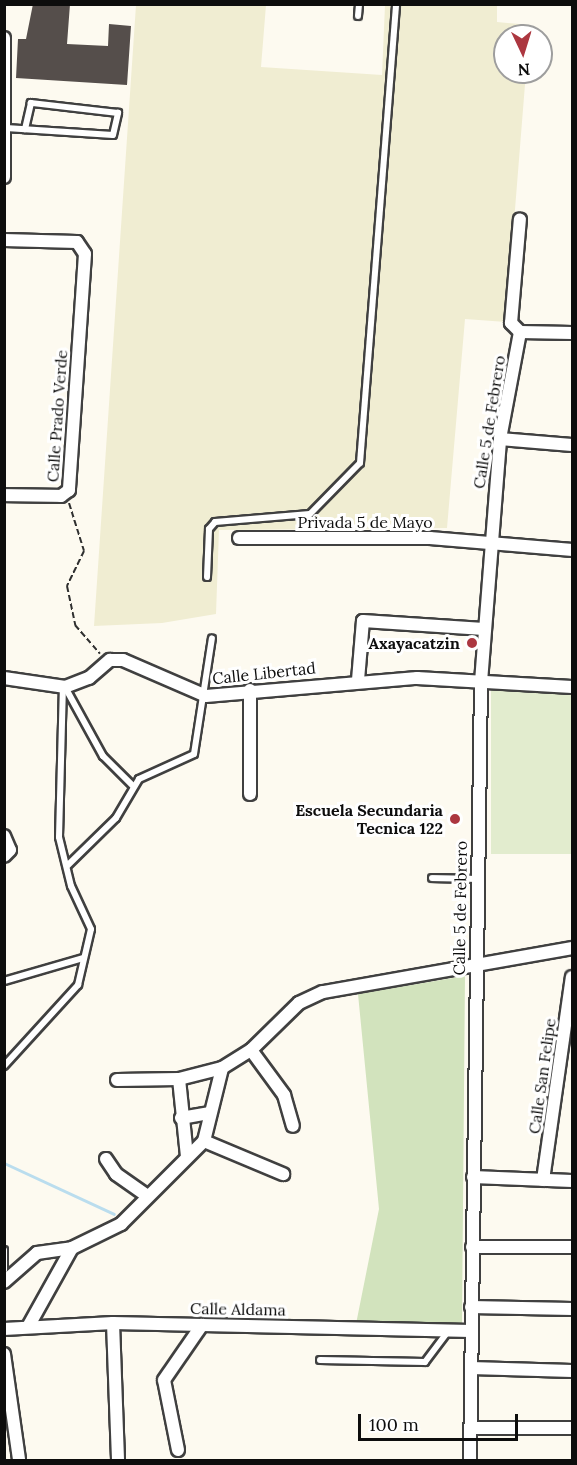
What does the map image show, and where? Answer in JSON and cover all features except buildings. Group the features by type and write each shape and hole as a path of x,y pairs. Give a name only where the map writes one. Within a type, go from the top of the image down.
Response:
{"street":[{"path":"4,177 5,39"},
{"name":"Calle 5 de Febrero","path":"470,1461 474,964 481,682 490,544 500,440 520,332 512,323 520,219"},
{"name":"Calle Prado Verde","path":"4,240 83,245 66,495"},
{"path":"520,332 573,333"},
{"path":"500,440 573,445"},
{"path":"4,495 66,495"},
{"name":"Privada 5 de Mayo","path":"239,538 430,538 573,550"},
{"path":"358,681 363,621 484,629"},
{"name":"Calle Libertad","path":"64,687 89,678 110,660 129,661 155,677 206,696 358,681 481,682 573,687"},
{"path":"4,678 64,687"},
{"path":"250,690 250,794"},
{"path":"4,836 10,850 4,856"},
{"path":"117,1080 178,1079 222,1068 251,1050 299,1003 322,992 573,948"},
{"name":"Calle San Felipe","path":"543,1180 573,977"},
{"path":"251,1050 284,1095 293,1126"},
{"path":"4,1282 37,1253 72,1248 121,1224 146,1195 204,1141 209,1113 222,1068"},
{"path":"178,1079 187,1156"},
{"path":"181,1118 209,1113"},
{"path":"204,1141 283,1174"},
{"path":"106,1159 116,1174 146,1195"},
{"path":"472,1177 573,1181"},
{"path":"472,1246 573,1247"},
{"path":"28,1327 72,1248"},
{"path":"471,1307 573,1310"},
{"path":"113,1323 118,1461"},
{"name":"Calle Aldama","path":"4,1329 113,1323 471,1331"},
{"path":"178,1450 164,1380 202,1325"},
{"path":"4,1354 19,1461"},
{"path":"471,1368 573,1371"},
{"path":"470,1428 573,1428"}],"lane":[{"path":"358,16 359,4"},
{"path":"207,577 209,529 215,522 309,514 360,464 396,4"},
{"path":"6,128 113,135 118,113 31,103 25,129"},
{"path":"68,865 116,819 133,786 194,754 206,696 212,638"},
{"path":"64,687 103,756 133,786"},
{"path":"4,1066 78,985 91,924 71,886 68,865 59,837 64,687"},
{"path":"432,878 477,879"},
{"path":"4,981 83,958"},
{"path":"4,1250 4,1270"},
{"path":"320,1360 425,1362 449,1330"}],"path":[{"name":"Calle Prado Verde","path":"66,495 84,550 67,586 75,624 90,648"}],"shaded area":[{"path":"136,5 266,5 261,67 382,75 385,5 497,5 497,22 519,24 493,24 493,84 525,84 506,322 465,319 447,528 219,530 216,614 162,623 94,626"}],"green space":[{"path":"491,690 572,690 572,854 491,854"},
{"path":"465,976 462,1324 356,1324 379,1209 358,994"}],"waterway":[{"path":"4,1163 114,1214"}],"place":[{"name":"Axayacatzin","path":"472,643"},
{"name":"Escuela Secundaria Tecnica 122","path":"455,819"}]}
